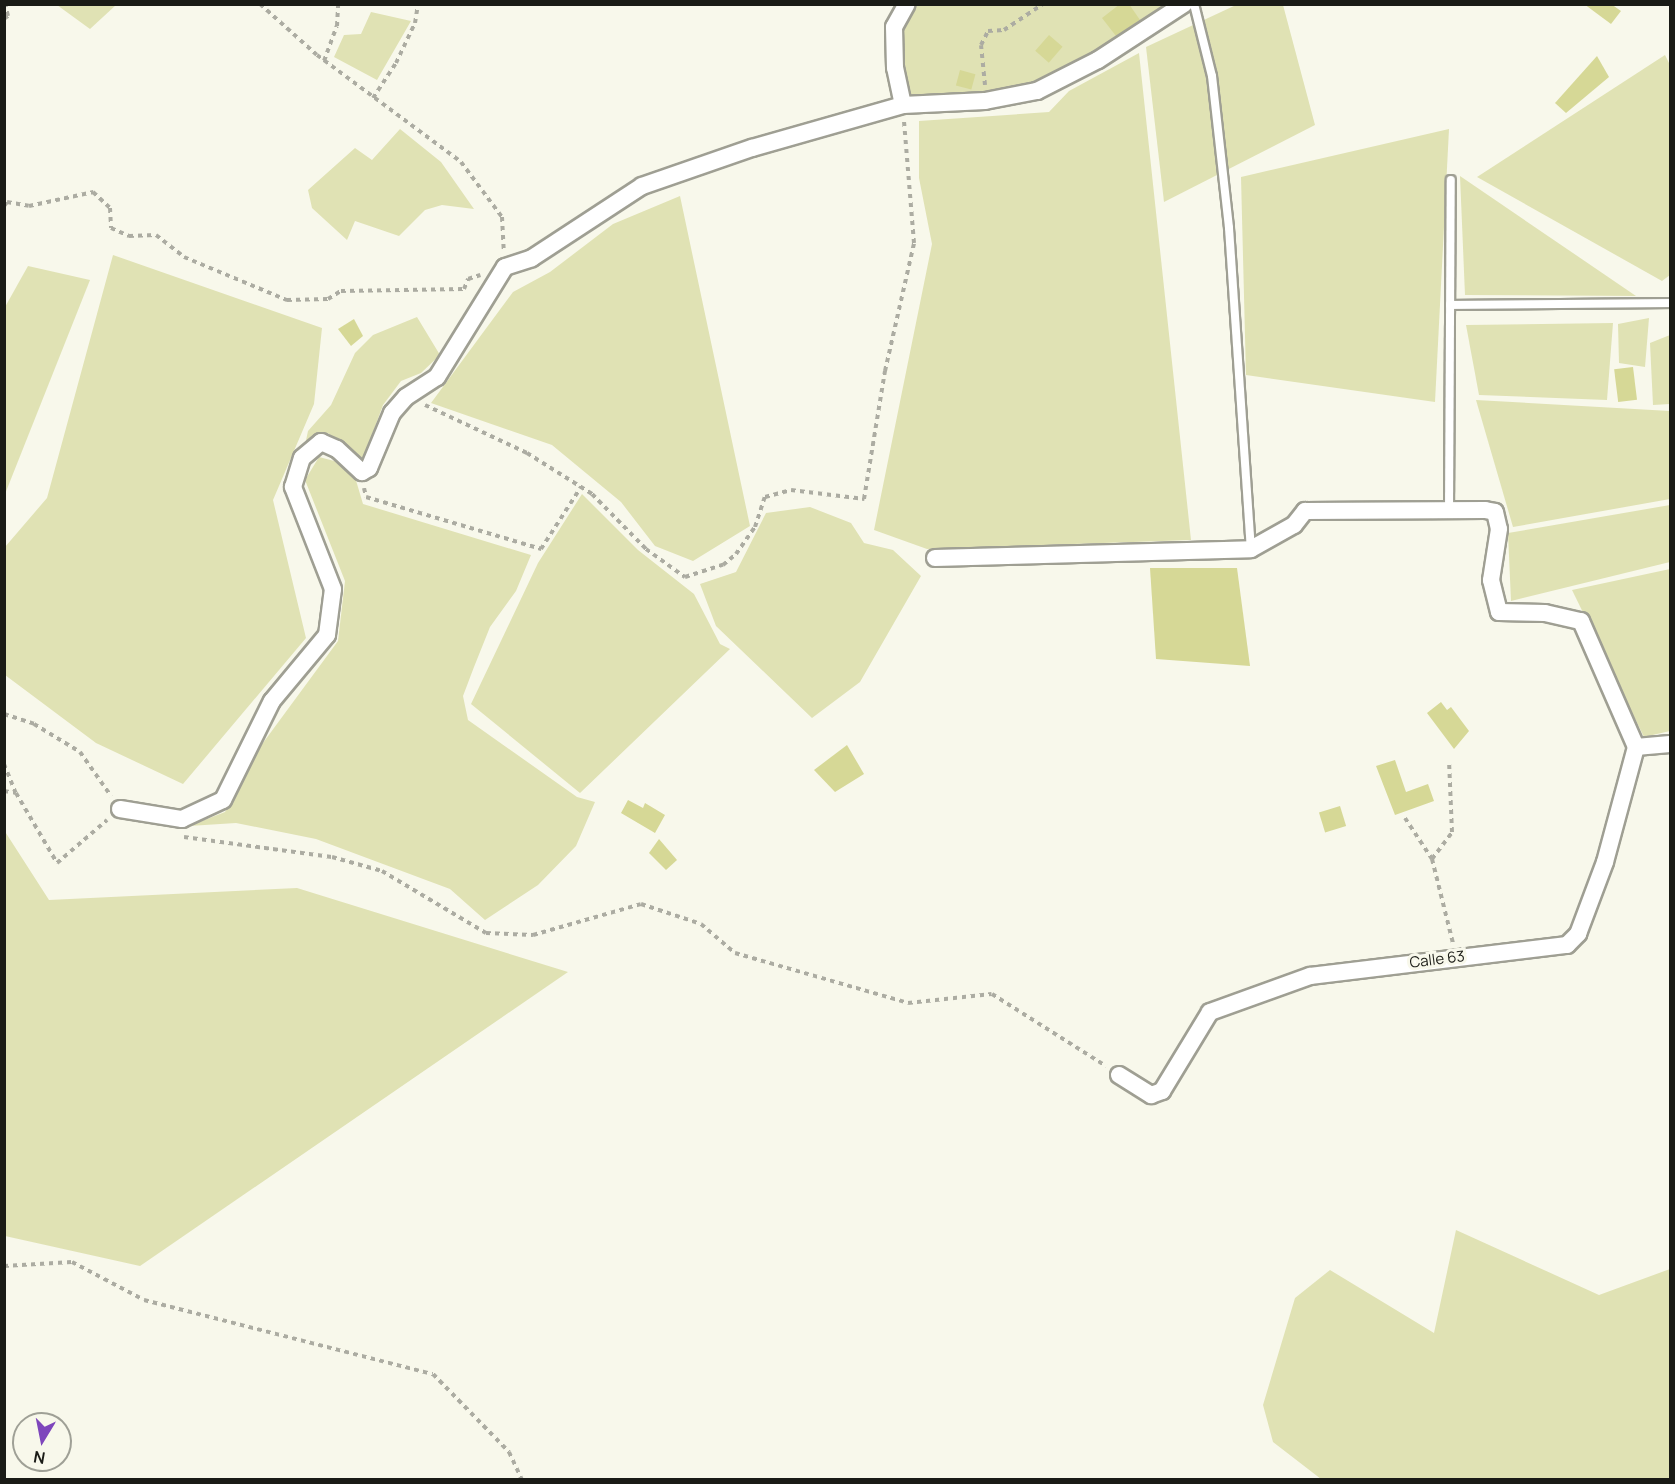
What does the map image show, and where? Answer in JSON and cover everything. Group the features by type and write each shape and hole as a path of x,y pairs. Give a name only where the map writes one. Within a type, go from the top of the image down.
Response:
{"street":[{"path":"903,105 895,68 894,27 907,4"},
{"path":"120,809 182,819 223,800 272,701 327,635 333,589 294,487 302,458 321,442 337,449 360,471 369,468 392,413 406,397 437,377 505,267 532,258 642,186 753,148 903,105 985,101 1037,91 1098,60 1184,4"},
{"path":"935,558 1251,549 1293,525 1305,511 1495,512 1499,529 1491,580 1499,612 1545,613 1581,621 1636,747 1671,744"},
{"name":"Calle 63","path":"1119,1074 1151,1095 1162,1091 1210,1012 1310,976 1456,955 1567,945 1578,934 1605,862 1636,747"}],"lane":[{"path":"1194,4 1212,76 1227,216 1251,549"},
{"path":"1449,511 1451,180"},
{"path":"1450,305 1671,303"}],"path":[{"path":"4,19 8,16 5,4"},
{"path":"4,206 7,202 29,206 93,192 110,208 111,228 129,236 156,235 184,257 287,300 328,299 341,291 464,289 468,279 505,267 502,217 461,162 324,61 261,4"},
{"path":"324,61 337,26 339,4"},
{"path":"373,98 396,63 415,23 418,4"},
{"path":"985,101 981,45 987,31 1004,30 1042,4"},
{"path":"406,397 498,438 581,487 646,549 685,577 723,565 736,554 755,526 765,497 791,490 864,499 885,371 914,243 903,105"},
{"path":"360,471 366,497 541,549 581,487"},
{"path":"4,714 34,724 80,752 120,809 57,863 16,793 4,764"},
{"path":"1432,859 1452,832 1449,760"},
{"path":"4,791 16,793"},
{"path":"1405,818 1432,859 1456,955"},
{"path":"180,836 332,857 382,871 486,933 533,934 641,904 701,924 735,953 908,1003 992,994 1119,1074"},
{"path":"4,1266 72,1262 144,1300 433,1374 509,1452 522,1479"}],"green space":[{"path":"57,5 116,5 90,29"},
{"path":"907,5 1184,5 1037,91 903,105 894,27"},
{"path":"1236,5 1283,5 1315,125 1164,202 1146,47"},
{"path":"371,12 411,21 377,80 334,57 344,35 361,34"},
{"path":"1139,53 1191,540 927,549 874,530 932,244 919,178 919,121 1049,112 1069,91"},
{"path":"1665,55 1670,65 1670,275 1662,281 1477,177"},
{"path":"400,129 441,162 474,209 442,205 425,210 399,236 355,221 347,240 312,208 308,190 355,148 372,160"},
{"path":"1449,129 1435,402 1246,375 1241,177"},
{"path":"1460,176 1636,296 1465,295"},
{"path":"680,196 750,526 693,561 655,546 621,502 552,445 431,403 513,292 550,272 613,224"},
{"path":"113,255 322,328 314,404 273,500 306,638 183,784 96,743 5,675 5,547 47,498"},
{"path":"28,266 90,280 5,494 5,307"},
{"path":"417,317 440,355 421,373 401,381 383,405 362,462 328,433 314,435 305,445 308,431 331,405 355,353 373,335"},
{"path":"1649,318 1645,367 1619,363 1618,324"},
{"path":"1613,323 1607,400 1479,395 1466,325"},
{"path":"1670,335 1670,404 1653,405 1650,343"},
{"path":"1476,400 1670,411 1670,499 1513,527"},
{"path":"319,457 338,462 355,477 363,504 531,555 516,591 490,627 474,667 463,696 468,720 577,797 595,802 576,846 538,885 485,920 450,889 316,839 236,823 189,826 225,812 260,747 338,641 345,581 305,480"},
{"path":"582,494 638,550 694,594 720,644 730,649 580,793 471,704 538,563"},
{"path":"1670,505 1670,562 1511,601 1508,533"},
{"path":"810,507 851,523 864,543 893,550 921,576 860,682 812,718 716,626 700,584 736,572 766,513"},
{"path":"1670,569 1670,731 1644,737 1572,590"},
{"path":"4,830 49,900 297,888 568,972 140,1266 5,1236"},
{"path":"1456,1230 1599,1295 1670,1269 1670,1479 1321,1479 1273,1442 1263,1405 1295,1298 1330,1270 1434,1333"}],"building":[{"path":"1120,4 1129,4 1140,20 1116,36 1102,18"},
{"path":"1584,4 1611,4 1621,11 1611,24"},
{"path":"1049,35 1063,47 1049,63 1035,51"},
{"path":"1597,56 1609,77 1566,113 1555,103"},
{"path":"960,70 975,74 971,90 956,85"},
{"path":"354,319 363,336 351,346 338,329"},
{"path":"1633,367 1637,400 1618,402 1614,369"},
{"path":"1150,568 1237,568 1250,666 1156,659"},
{"path":"1441,702 1447,710 1451,707 1469,731 1454,749 1427,713"},
{"path":"847,745 864,774 835,792 814,770"},
{"path":"1395,760 1406,792 1428,784 1434,801 1395,815 1376,766"},
{"path":"628,800 643,808 645,803 665,815 655,833 621,813"},
{"path":"1340,806 1346,826 1325,833 1319,812"},
{"path":"659,839 677,860 666,870 649,853"}]}
